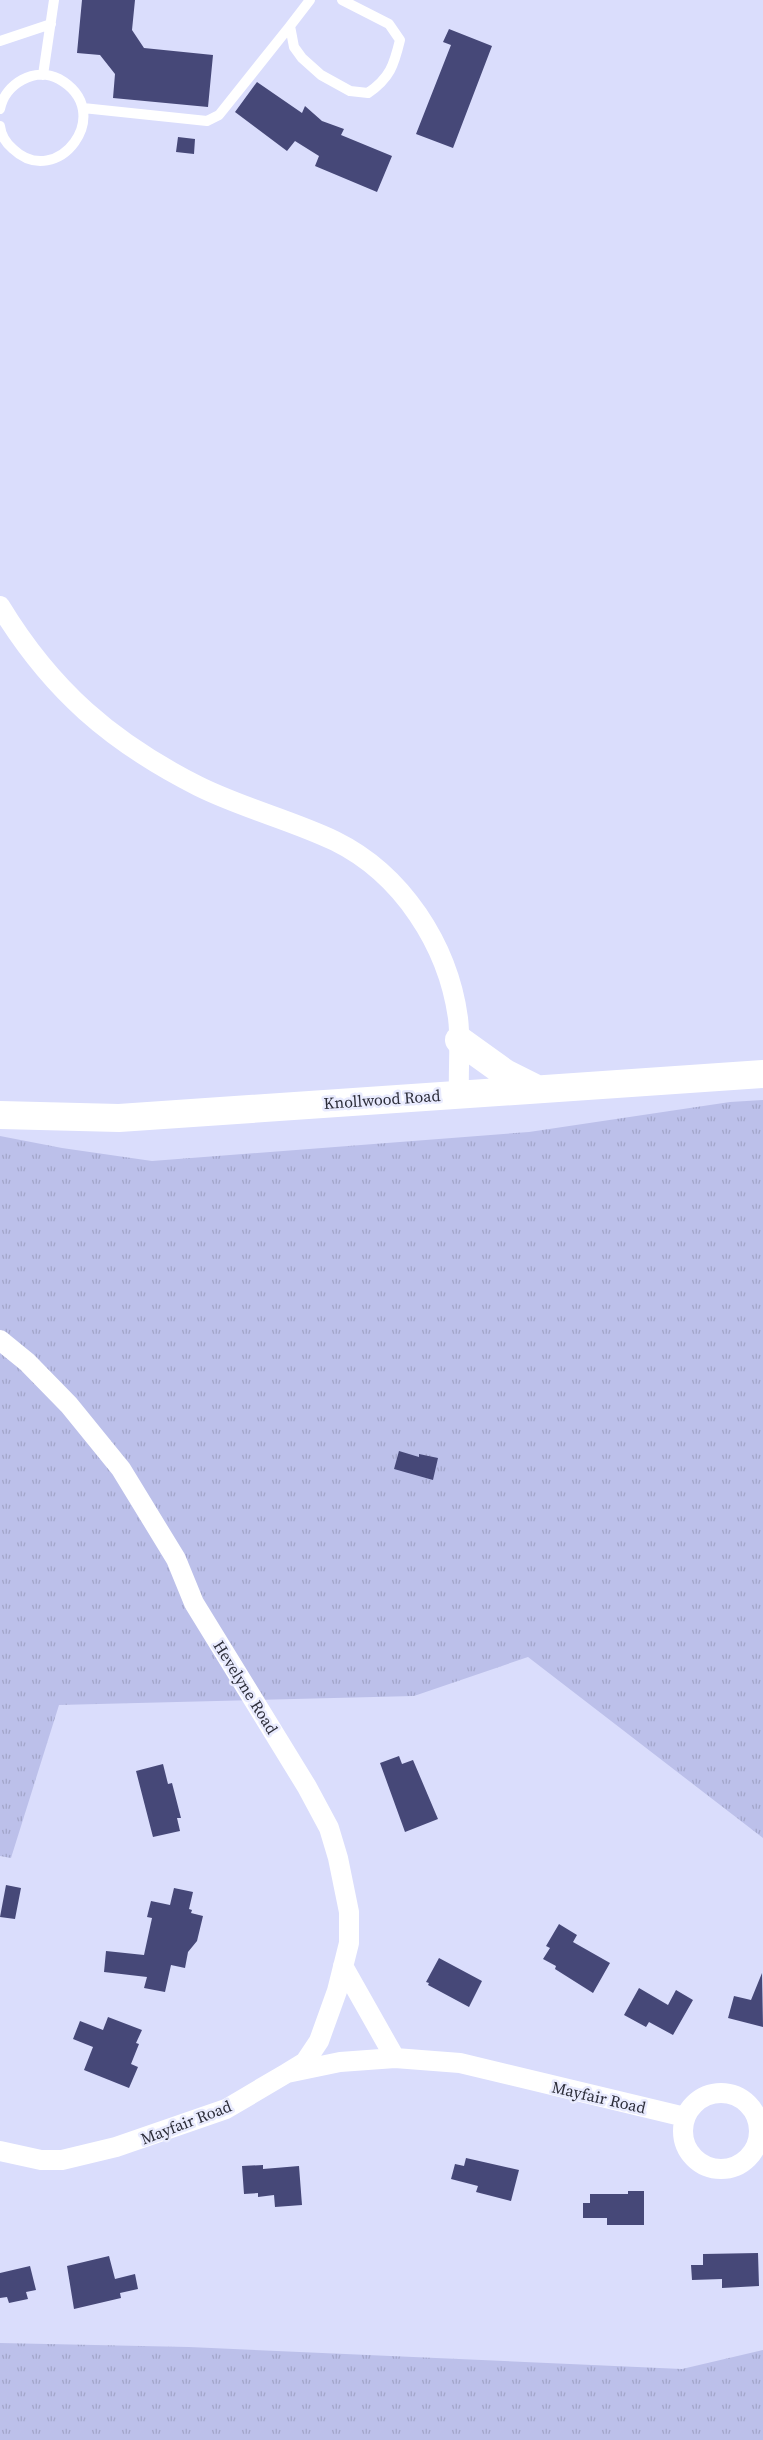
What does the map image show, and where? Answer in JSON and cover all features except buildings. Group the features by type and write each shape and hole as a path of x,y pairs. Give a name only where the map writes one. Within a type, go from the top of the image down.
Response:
{"main road":[{"path":"459,1040 505,1073 537,1088"},
{"name":"Knollwood Road","path":"0,1116 119,1118 459,1093 763,1074"}],"street":[{"path":"0,606 36,658 69,698 108,732 150,761 201,787 336,842 363,858 383,875 418,913 440,951 454,994 459,1040 459,1093"},
{"name":"Hevelyne Road","path":"0,1340 27,1362 69,1406 121,1469 176,1559 194,1603 307,1788 329,1828 338,1858 349,1912 349,1943 337,1991 318,2041 305,2062 287,2073"},
{"path":"343,1966 395,2058"},
{"name":"Mayfair Road","path":"0,2151 41,2160 62,2160 116,2147 226,2109 287,2073 340,2062 395,2058 460,2063 685,2117"}],"lane":[{"path":"43,75 54,0"},
{"path":"83,108 207,121 219,115 310,0"},
{"path":"290,26 294,47 302,58 321,75 350,91 368,93 382,83 394,64 400,40 390,24 342,0"},
{"path":"0,41 51,24"},
{"path":"0,109 8,91 18,82 30,76 43,75 57,78 69,85 78,96 83,108 84,123 80,137 71,149 59,157 45,160 30,159 17,153 7,143 0,126"}],"green space":[{"path":"763,1100 763,1838 528,1657 414,1696 59,1705 11,1858 0,1856 0,1136 62,1148 152,1161 529,1132 730,1102"},
{"path":"0,2343 189,2347 682,2369 763,2350 763,2440 0,2440"}]}
